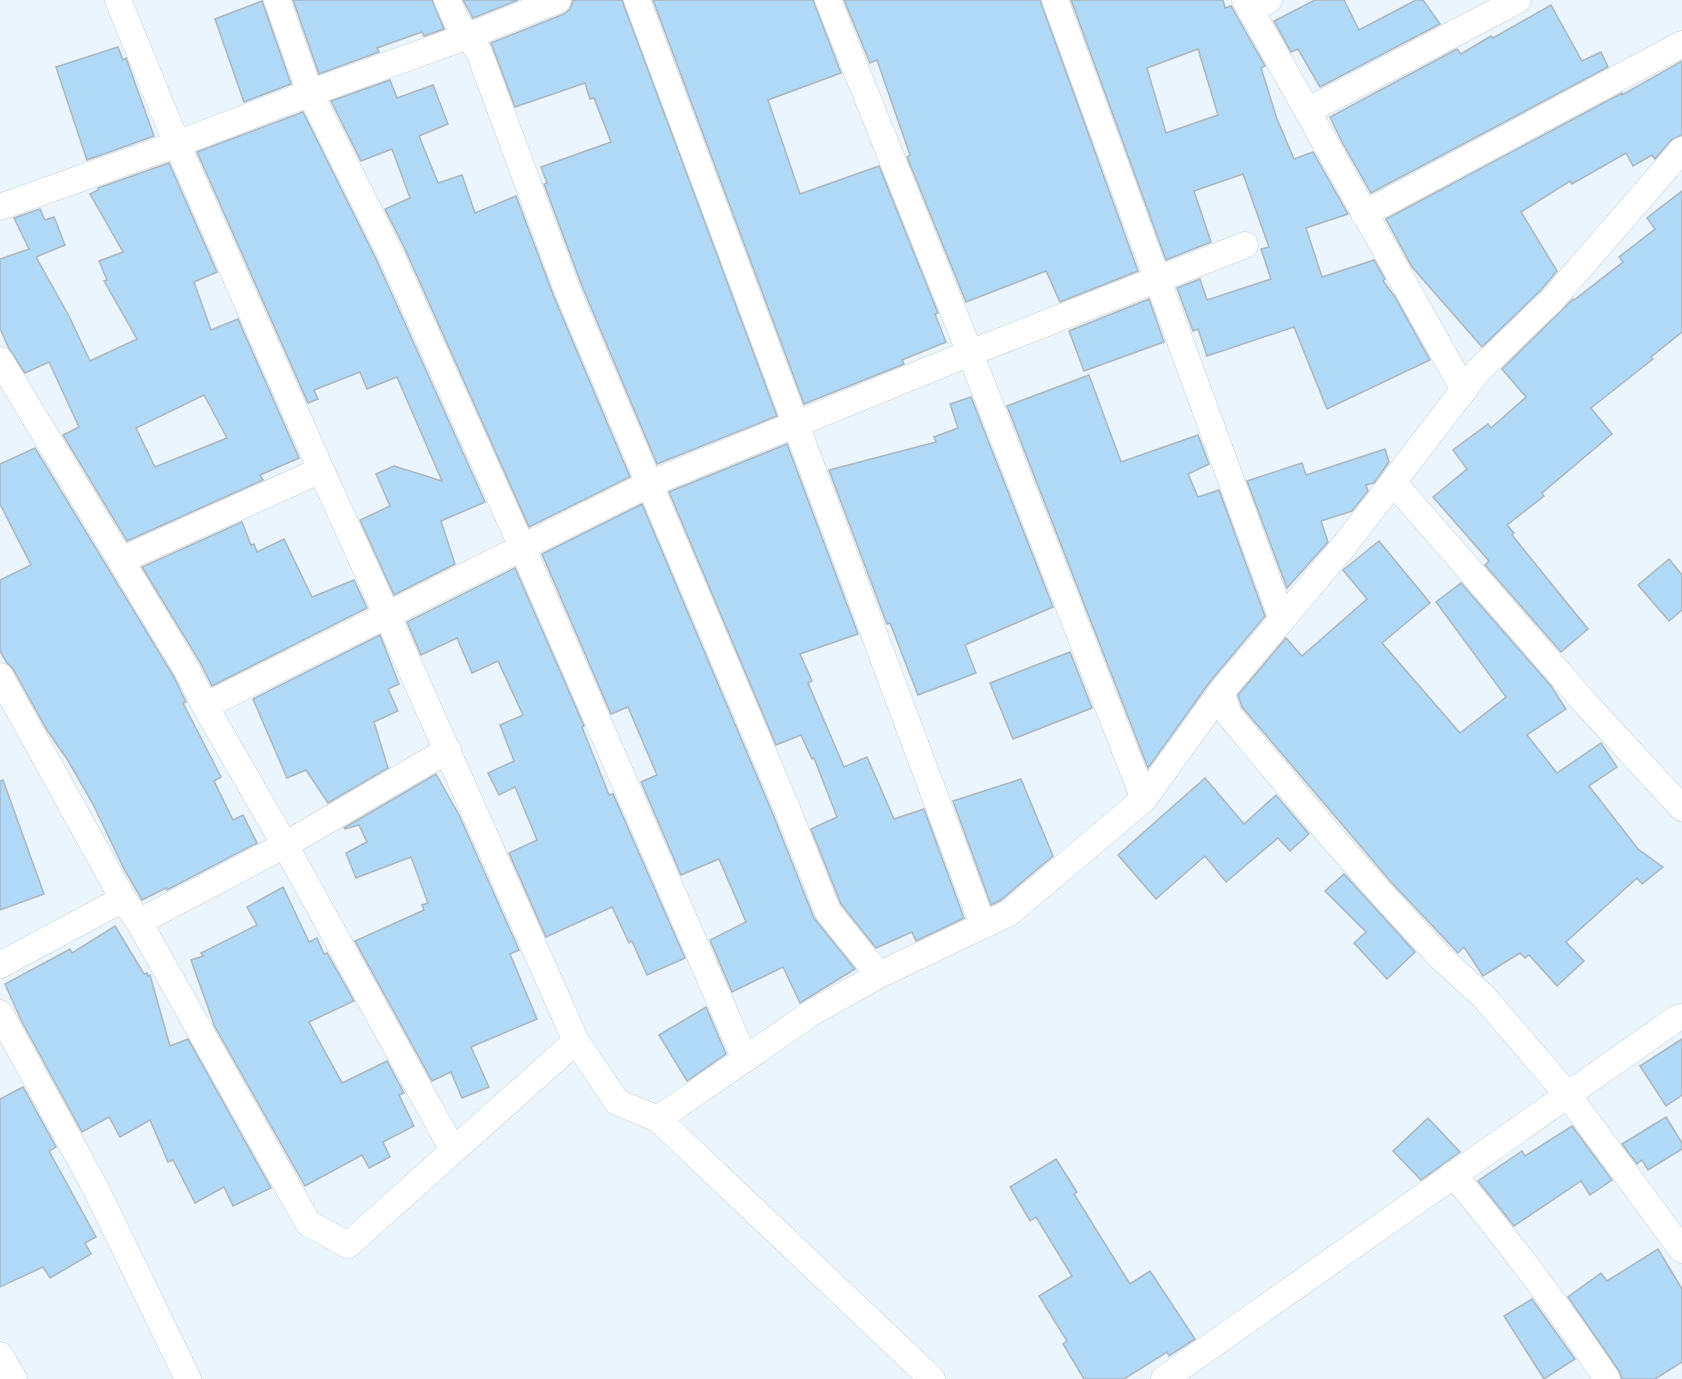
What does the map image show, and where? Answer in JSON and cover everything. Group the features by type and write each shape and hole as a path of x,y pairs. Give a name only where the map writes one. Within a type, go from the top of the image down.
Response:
{"street":[{"path":"117,0 177,144 576,1041 617,1102 658,1119 932,1379"},
{"path":"277,0 310,93 391,255 522,547 745,1059"},
{"path":"447,0 456,20 479,52 568,292 786,806 828,912 879,975"},
{"path":"0,207 177,144 468,36 558,0"},
{"path":"637,0 983,925"},
{"path":"828,0 970,352 1144,799"},
{"path":"1054,0 1282,619"},
{"path":"1307,111 1518,0"},
{"path":"1254,3 1307,111 1464,390"},
{"path":"1364,214 1682,44"},
{"path":"658,1119 813,1012 879,975 1009,913 1144,799 1221,692 1344,546 1479,370 1552,300 1682,150"},
{"path":"205,706 649,484 970,352 1245,245"},
{"path":"0,360 187,670 453,1150"},
{"path":"121,560 321,470"},
{"path":"1393,482 1587,705 1682,808"},
{"path":"0,676 123,899 140,922 308,1223 348,1245 576,1041"},
{"path":"1221,692 1229,715 1329,834 1440,957 1484,996 1567,1094 1682,1250"},
{"path":"140,922 285,845 448,750"},
{"path":"0,965 123,899"},
{"path":"0,1012 94,1187 188,1379"},
{"path":"1164,1379 1567,1094 1677,1018 1682,1017"},
{"path":"1453,1174 1512,1244 1567,1319 1607,1379"},
{"path":"0,1355 14,1379"}],"building":[{"path":"293,0 432,0 444,29 424,36 422,32 377,48 379,52 319,74"},
{"path":"463,0 518,0 473,18"},
{"path":"573,0 622,0 777,416 657,464 582,286 544,184 547,183 541,167 611,142 594,98 590,99 585,83 515,107 491,43 564,14 570,9"},
{"path":"653,0 813,0 841,73 768,100 800,194 879,166 938,313 935,314 946,342 902,360 904,364 804,404"},
{"path":"844,0 1040,0 1138,271 1060,302 1046,271 966,302 907,157 910,155 877,60 870,63"},
{"path":"1071,0 1223,0 1225,8 1231,6 1265,66 1261,68 1277,119 1294,159 1313,152 1348,214 1306,228 1322,277 1374,260 1385,279 1383,281 1395,297 1430,360 1327,409 1294,327 1207,356 1198,329 1193,331 1177,288 1200,279 1207,300 1271,279 1261,249 1269,247 1243,174 1194,191 1211,242 1166,260","holes":["1198,49 1218,115 1166,133 1147,68"]},
{"path":"1315,0 1344,0 1359,30 1416,0 1423,0 1440,24 1320,87 1298,49 1291,52 1274,21"},
{"path":"262,1 291,84 244,102 215,19"},
{"path":"1551,5 1582,61 1601,52 1608,67 1371,193 1330,117 1457,49 1461,54"},
{"path":"118,47 123,60 126,58 154,136 87,160 56,67"},
{"path":"1682,61 1682,135 1671,140 1655,159 1652,155 1633,166 1626,153 1572,184 1570,181 1521,212 1557,271 1541,290 1482,347 1412,267 1386,219"},
{"path":"390,80 397,98 433,85 448,124 419,136 438,183 462,175 475,213 516,196 554,297 630,477 529,527 385,209 410,198 392,149 361,161 331,101"},
{"path":"303,112 377,261 485,502 441,521 455,564 394,595 360,520 390,506 376,474 394,466 442,481 397,377 367,389 360,372 314,390 318,399 308,403 197,152"},
{"path":"169,163 217,272 194,282 211,330 238,319 299,458 260,475 263,480 127,541 63,435 79,427 49,362 25,373 9,349 0,328 0,259 29,249 14,218 40,209 45,220 54,217 65,245 36,257 69,316 90,361 137,339 104,281 107,280 99,261 123,252 90,194 98,188","holes":["204,395 227,438 155,467 136,428"]},
{"path":"1682,191 1682,332 1651,357 1653,359 1591,408 1612,434 1542,493 1544,496 1507,525 1514,533 1512,535 1588,629 1561,652 1485,565 1489,561 1433,497 1467,469 1453,450 1488,424 1491,428 1526,397 1502,369 1573,299 1623,262 1619,257 1655,229 1647,218"},
{"path":"1149,299 1164,342 1084,371 1069,331"},
{"path":"1089,375 1121,462 1198,435 1209,464 1188,474 1198,497 1219,490 1265,616 1209,683 1148,768 1007,406"},
{"path":"971,397 1053,607 965,645 976,673 918,695 890,623 887,624 829,470 936,442 934,437 958,428 950,404"},
{"path":"787,444 858,634 800,654 812,681 808,683 844,767 867,757 894,819 924,809 964,918 916,941 912,932 876,948 841,904 811,829 837,817 814,758 812,759 801,735 776,745 669,492"},
{"path":"35,448 174,677 186,702 183,703 221,777 214,781 233,820 243,815 257,843 167,890 166,888 142,900 124,869 93,804 0,651 0,580 31,565 0,504 0,464"},
{"path":"1385,449 1389,462 1374,483 1366,485 1368,491 1352,511 1321,521 1328,542 1287,588 1247,481 1302,463 1306,475"},
{"path":"642,504 772,812 814,918 855,969 800,1003 783,967 732,992 710,940 746,922 719,859 681,875 641,782 657,775 628,707 611,714 542,554"},
{"path":"242,522 251,545 254,544 257,552 284,539 312,597 354,580 367,608 212,686 200,662 142,567"},
{"path":"1379,541 1430,603 1382,643 1460,733 1506,697 1436,602 1461,583 1551,686 1566,709 1527,735 1557,773 1601,743 1617,767 1589,786 1638,849 1663,867 1642,884 1637,878 1566,942 1584,961 1557,986 1529,955 1525,958 1520,953 1483,976 1464,947 1458,953 1392,883 1242,707 1238,695 1286,638 1302,656 1367,599 1343,570"},
{"path":"1669,559 1682,575 1682,610 1669,621 1638,585"},
{"path":"515,568 584,726 582,727 609,795 613,794 685,958 647,975 632,941 629,943 612,907 546,937 509,853 537,840 515,787 499,795 488,773 514,761 500,725 523,715 498,661 472,673 457,638 421,655 407,622"},
{"path":"380,635 399,684 388,689 398,711 374,722 388,768 328,803 306,770 287,778 253,699"},
{"path":"1070,652 1092,708 1013,739 990,683"},
{"path":"436,774 459,815 519,950 510,954 537,1019 471,1047 489,1087 462,1098 451,1072 432,1081 355,941 424,910 422,905 428,903 411,857 356,878 346,853 367,842 359,825 344,828"},
{"path":"1205,778 1244,824 1276,795 1309,834 1290,851 1278,838 1226,882 1205,856 1156,899 1118,855"},
{"path":"1021,779 1053,856 1001,900 991,905 953,801"},
{"path":"3,780 44,894 0,910 0,781"},
{"path":"1344,874 1415,952 1387,979 1354,943 1366,932 1325,891"},
{"path":"283,887 309,942 317,938 324,954 327,953 354,1001 309,1022 342,1083 387,1061 404,1093 399,1095 414,1126 383,1142 390,1157 369,1168 362,1155 305,1186 215,1027 191,960 203,956 201,953 257,925 247,907"},
{"path":"115,926 144,974 150,975 170,1046 188,1039 271,1188 233,1206 224,1187 195,1203 173,1160 168,1162 150,1120 120,1137 109,1117 82,1132 22,1022 5,984 70,949 72,953"},
{"path":"706,1007 726,1054 687,1081 659,1035"},
{"path":"1682,1039 1682,1095 1666,1106 1640,1066"},
{"path":"23,1087 56,1147 49,1151 96,1237 85,1243 91,1254 50,1278 43,1267 0,1287 0,1099"},
{"path":"1666,1117 1682,1143 1682,1149 1648,1170 1642,1160 1637,1164 1622,1144"},
{"path":"1428,1118 1460,1152 1421,1180 1393,1151"},
{"path":"1572,1126 1612,1180 1590,1195 1581,1181 1514,1226 1478,1181 1522,1151 1525,1156"},
{"path":"1056,1159 1077,1192 1074,1194 1130,1284 1150,1271 1195,1339 1169,1356 1167,1352 1124,1379 1084,1379 1063,1344 1067,1341 1039,1296 1072,1276 1036,1217 1030,1221 1010,1187"},
{"path":"1658,1249 1682,1289 1682,1362 1655,1379 1622,1379 1619,1371 1568,1297 1601,1273 1607,1281"},
{"path":"1532,1299 1575,1359 1544,1379 1504,1316"}]}
